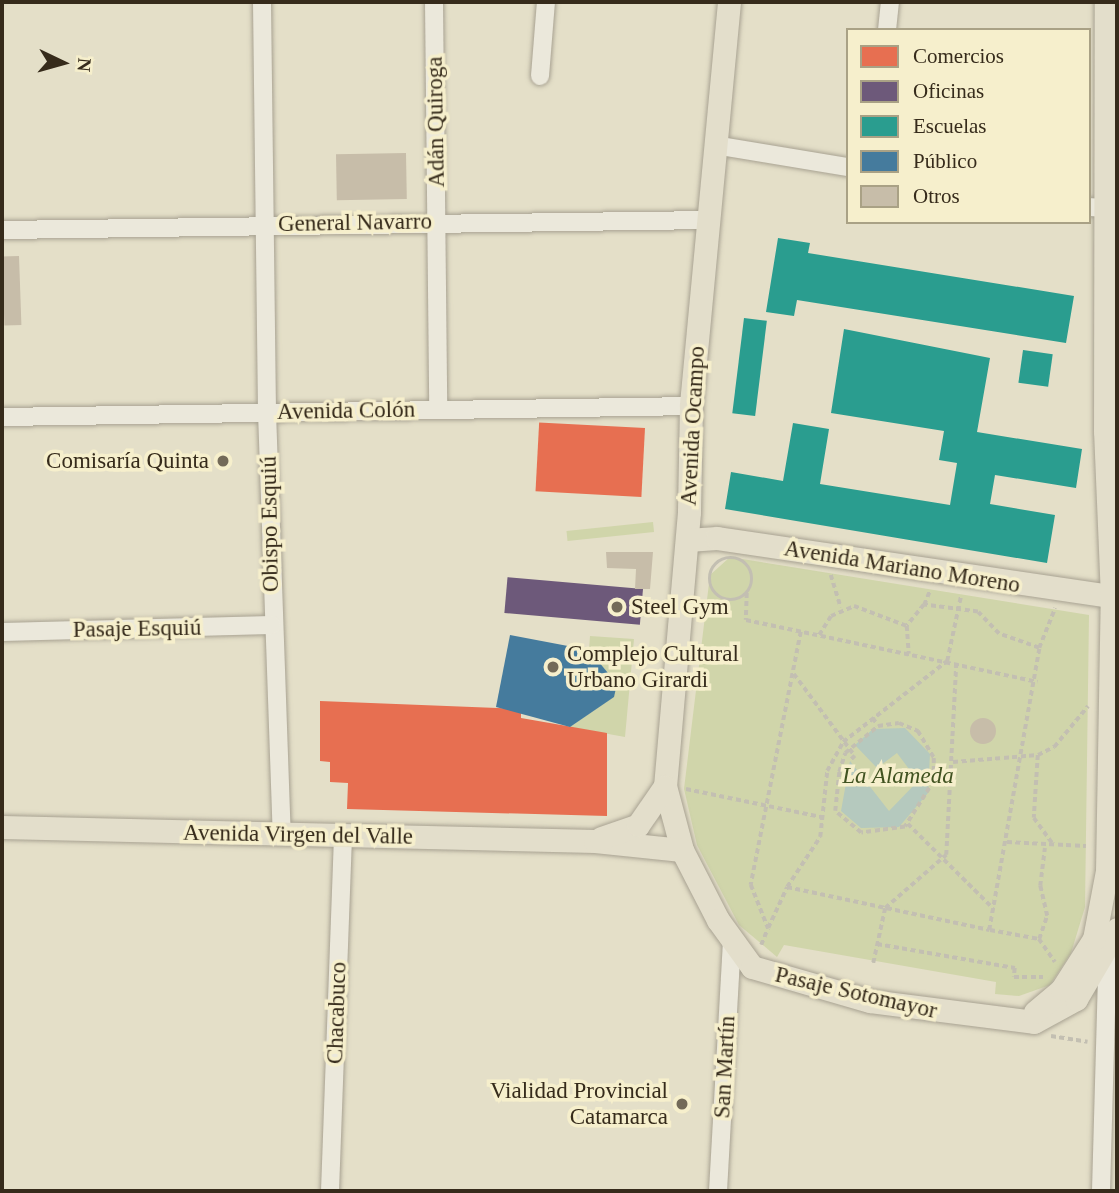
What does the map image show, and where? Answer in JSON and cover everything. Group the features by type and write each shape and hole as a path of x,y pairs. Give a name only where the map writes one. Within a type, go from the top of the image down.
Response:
{"main road":[{"name":"Avenida Ocampo","path":"682,850 665,786 687,540 691,406 729,2"},
{"path":"1014,1023 1065,985 1094,939 1110,921 1115,597 1111,431 1112,315 1104,209 1106,2"},
{"name":"Avenida Mariano Moreno","path":"687,540 717,538 1115,597"},
{"name":"Avenida Virgen del Valle","path":"595,841 638,825 665,786"},
{"name":"Avenida Virgen del Valle","path":"2,827 282,836 343,834 595,841 682,850"},
{"name":"Pasaje Sotomayor","path":"682,850 732,942 752,967 868,1001 1014,1023 1065,1008 1110,921"}],"street":[{"name":"Obispo Esquiú","path":"262,2 272,625 282,836"},
{"name":"Adán Quiroga","path":"434,2 439,409"},
{"path":"540,76 546,2"},
{"path":"887,28 890,3"},
{"path":"715,145 846,167"},
{"name":"General Navarro","path":"2,230 437,221 708,220"},
{"name":"Avenida Colón","path":"2,417 691,406"},
{"name":"Pasaje Esquiú","path":"2,632 272,625"},
{"name":"Chacabuco","path":"330,1191 343,834"},
{"path":"1101,1191 1108,1049 1110,921"},
{"name":"San Martín","path":"718,1191 732,942"}],"path":[{"path":"747,593 727,600 716,594 710,575 717,563 730,557 748,566 747,593 746,620 1037,682"},
{"path":"831,574 841,608"},
{"path":"908,654 907,626 924,605 930,590"},
{"path":"761,947 787,887 813,850 821,817 827,771 843,742 947,662 961,595"},
{"path":"924,605 957,612 978,612 999,634 1039,648"},
{"path":"819,635 841,608 854,606 907,626"},
{"path":"989,930 1037,682 1039,648 1055,608"},
{"path":"768,928 751,885 801,632"},
{"path":"873,963 884,913 946,856 953,762 956,664"},
{"path":"793,673 855,756 850,761"},
{"path":"953,762 1024,753 1038,755 1054,747 1091,703"},
{"path":"873,718 878,726"},
{"path":"910,725 934,758 930,792 908,824 887,833 861,833 835,811 849,748 878,726 910,725"},
{"path":"1038,755 1034,818 1052,834 1053,844"},
{"path":"690,790 821,817"},
{"path":"908,824 946,856 993,908"},
{"path":"1007,842 1032,841 1045,848"},
{"path":"1045,848 1053,844 1088,846"},
{"path":"1039,939 1047,916 1040,886 1045,848"},
{"path":"787,887 884,913 1039,939 1050,954"},
{"path":"877,944 1015,968 1014,977 1053,974"},
{"path":"1041,1035 1108,1049"}],"green space":[{"path":"653,522 654,532 568,541 566,531"},
{"name":"La Alameda","path":"730,557 1089,615 1085,907 1071,953 1050,985 1019,996 995,994 996,982 784,945 777,957 739,925 697,845 684,789 710,575"},
{"path":"590,636 634,639 625,737 570,727 613,697 617,685 589,650"}],"shaded area":[{"path":"905,728 930,754 928,793 899,827 861,828 841,811 850,761 889,811 918,781 897,753 877,768 855,745 873,729"}],"building: Comercios":[{"path":"539,422 645,428 641,497 536,491"},
{"path":"320,701 521,709 521,718 607,733 607,816 347,809 348,783 330,782 330,762 320,761"}],"building: Oficinas":[{"path":"508,577 643,589 640,625 504,613"}],"building: Escuelas":[{"path":"778,238 810,243 808,253 1074,296 1066,343 797,300 794,316 766,312"},
{"path":"744,318 767,321 755,416 732,413"},
{"path":"844,329 990,358 977,432 1082,449 1076,488 995,475 990,504 1055,515 1047,563 725,509 731,472 783,481 793,423 829,429 820,484 950,505 957,463 939,460 944,431 831,413"},
{"path":"1023,350 1053,354 1048,387 1018,383"}],"building: Público":[{"name":"Complejo Cultural Urbano Girardi","path":"510,635 589,650 617,684 614,697 570,727 496,707"}],"building: Otros":[{"path":"406,153 407,199 337,200 336,154"},
{"path":"19,256 21,325 4,326 2,257"},
{"path":"606,552 653,552 650,589 635,589 636,569 607,568"},
{"path":"983,718 992,722 996,731 992,740 983,744 974,740 970,731 974,722"}],"place":[{"name":"Comisaría Quinta","path":"223,461"},
{"name":"Steel Gym","path":"617,607"},
{"name":"Complejo Cultural Urbano Girardi","path":"553,667"},
{"name":"Vialidad Provincial Catamarca","path":"682,1104"}]}
